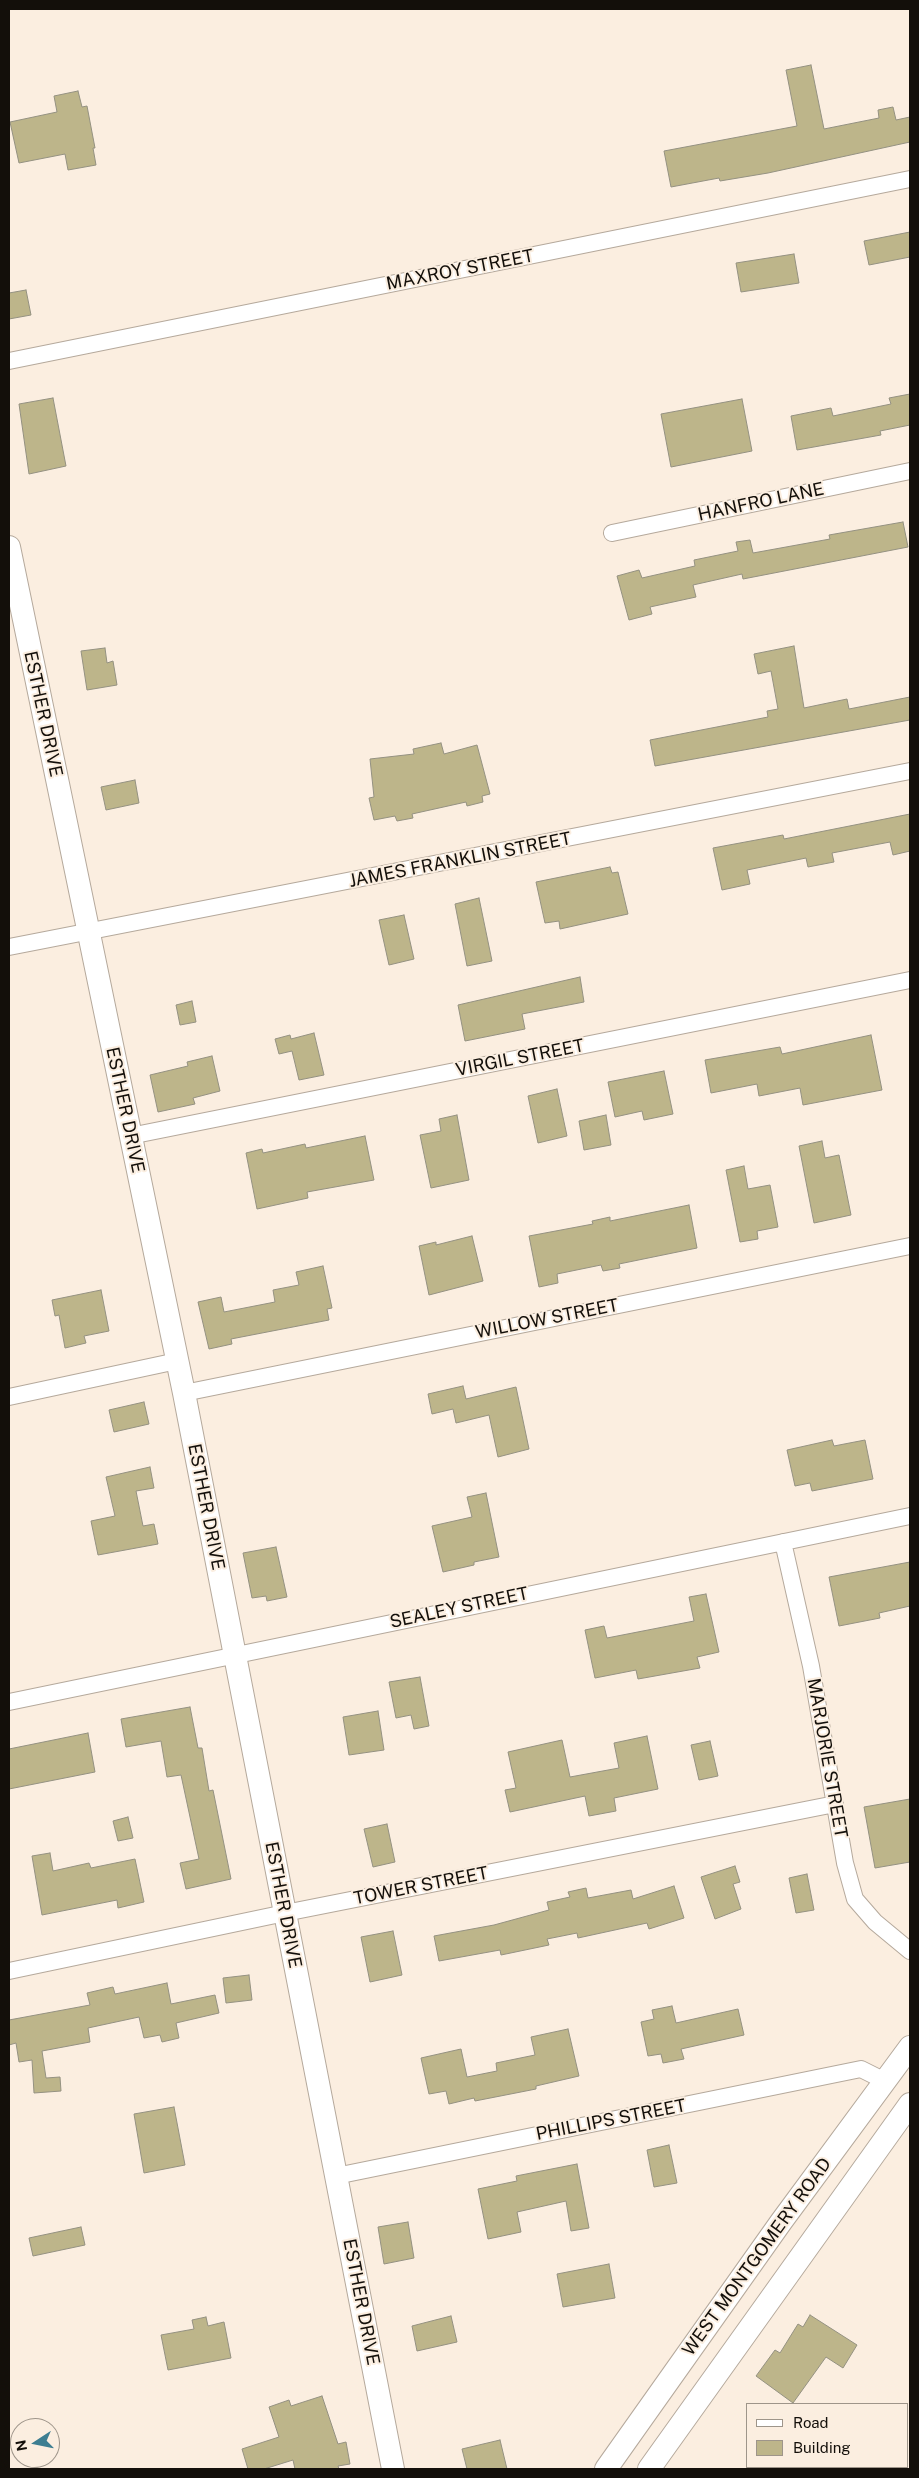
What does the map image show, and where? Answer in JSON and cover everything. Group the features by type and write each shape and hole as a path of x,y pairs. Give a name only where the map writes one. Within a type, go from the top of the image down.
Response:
{"street":[{"name":"MAXROY STREET","path":"9,361 910,179"},
{"name":"HANFRO LANE","path":"612,533 910,471"},
{"name":"ESTHER DRIVE","path":"9,547 184,1393 393,2469"},
{"name":"JAMES FRANKLIN STREET","path":"9,947 910,771"},
{"name":"VIRGIL STREET","path":"130,1136 910,980"},
{"name":"WILLOW STREET","path":"184,1393 910,1246"},
{"path":"9,1397 177,1361"},
{"name":"SEALEY STREET","path":"9,1702 910,1516"},
{"name":"MARJORIE STREET","path":"783,1542 811,1666 845,1863 856,1899 875,1922 910,1951"},
{"name":"TOWER STREET","path":"9,1971 285,1913 835,1804"},
{"name":"WEST MONTGOMERY ROAD","path":"606,2469 781,2222 910,2047"},
{"name":"PHILLIPS STREET","path":"336,2176 861,2069 885,2081"},
{"name":"WEST MONTGOMERY ROAD","path":"649,2469 910,2104"},
{"path":"781,2222 812,2241"}],"building":[{"path":"811,65 824,129 879,118 878,110 893,107 896,120 910,117 910,142 768,173 720,181 719,178 671,187 664,151 797,126 786,70"},
{"path":"78,91 82,107 87,106 95,148 93,148 96,165 68,170 65,154 19,163 10,122 57,112 54,96"},
{"path":"910,232 910,257 869,265 864,241"},
{"path":"794,254 799,283 741,292 736,263"},
{"path":"26,290 31,315 9,319 9,293"},
{"path":"910,394 910,425 880,431 881,435 797,450 791,416 831,408 833,416 891,404 889,398"},
{"path":"53,398 66,466 29,474 19,404"},
{"path":"742,399 752,451 671,467 661,414"},
{"path":"903,522 908,547 743,579 742,574 693,585 696,597 650,607 652,614 629,620 617,576 639,570 642,578 695,566 694,560 738,551 736,542 750,540 753,553 830,539 829,535"},
{"path":"794,646 804,708 847,699 849,709 910,697 910,720 655,766 650,740 768,717 767,711 778,709 771,671 758,674 754,654"},
{"path":"105,648 107,663 113,661 117,685 87,690 81,651"},
{"path":"441,743 444,754 477,745 490,794 482,796 483,802 467,806 466,802 412,814 413,818 397,821 395,816 374,820 369,798 374,797 370,759 414,754 413,749"},
{"path":"135,780 139,803 106,810 101,787"},
{"path":"910,814 910,851 893,855 890,842 832,853 834,862 808,867 806,858 747,870 750,884 722,890 713,848 783,835 784,839"},
{"path":"610,867 612,873 618,872 628,914 560,929 559,921 545,923 536,882"},
{"path":"479,898 492,961 467,966 455,904"},
{"path":"404,915 414,959 389,965 379,920"},
{"path":"580,977 584,1002 522,1014 525,1029 465,1041 458,1005"},
{"path":"192,1001 196,1022 180,1025 176,1005"},
{"path":"314,1033 324,1075 299,1080 292,1051 279,1054 275,1039 290,1035 291,1039"},
{"path":"871,1035 882,1090 803,1105 800,1088 759,1096 757,1084 711,1093 705,1060 780,1047 782,1054"},
{"path":"212,1056 220,1091 193,1098 195,1104 158,1112 150,1075 188,1066 187,1062"},
{"path":"664,1071 673,1114 644,1120 642,1111 615,1117 608,1082"},
{"path":"557,1089 567,1136 538,1143 528,1096"},
{"path":"457,1115 469,1180 431,1188 420,1135 441,1131 439,1119"},
{"path":"606,1115 611,1145 584,1150 579,1121"},
{"path":"365,1136 374,1180 307,1192 308,1198 257,1209 246,1153 262,1149 263,1153 305,1144 306,1148"},
{"path":"822,1141 825,1158 839,1155 851,1215 814,1223 799,1146"},
{"path":"744,1166 748,1189 770,1185 778,1227 757,1231 758,1239 740,1242 726,1170"},
{"path":"689,1205 697,1248 619,1264 620,1268 603,1271 601,1265 557,1274 558,1283 539,1287 529,1236 593,1224 592,1221 610,1217 610,1221"},
{"path":"472,1236 483,1281 429,1295 419,1246 436,1242 436,1245"},
{"path":"323,1266 332,1308 327,1309 329,1320 231,1339 232,1344 209,1349 198,1302 221,1297 224,1312 275,1302 273,1290 299,1285 296,1272"},
{"path":"101,1290 109,1331 84,1336 86,1343 65,1348 59,1315 55,1316 52,1300"},
{"path":"463,1386 466,1399 516,1387 529,1449 498,1457 489,1415 456,1423 453,1409 432,1414 428,1394"},
{"path":"144,1402 149,1424 114,1432 109,1410"},
{"path":"832,1440 834,1446 865,1440 873,1479 812,1491 810,1483 795,1486 787,1450"},
{"path":"150,1467 154,1488 136,1491 143,1526 154,1524 158,1544 98,1555 91,1521 115,1516 106,1477"},
{"path":"486,1493 499,1557 474,1562 474,1565 443,1572 432,1526 472,1517 467,1497"},
{"path":"276,1547 287,1597 267,1601 266,1596 252,1598 243,1553"},
{"path":"910,1562 910,1606 879,1613 880,1618 839,1626 829,1577"},
{"path":"706,1594 719,1652 697,1657 700,1668 638,1679 636,1670 595,1678 585,1630 604,1626 607,1638 694,1621 689,1597"},
{"path":"420,1677 429,1726 414,1729 411,1715 396,1718 389,1682"},
{"path":"190,1707 198,1748 202,1748 209,1791 213,1790 231,1879 186,1889 180,1863 199,1859 181,1775 167,1777 161,1741 126,1747 121,1719"},
{"path":"378,1711 384,1750 349,1755 343,1717"},
{"path":"88,1733 95,1772 9,1789 9,1749"},
{"path":"647,1736 658,1789 614,1798 616,1811 589,1816 585,1796 510,1812 505,1790 516,1788 508,1752 562,1740 570,1777 619,1768 614,1743"},
{"path":"710,1741 718,1776 699,1780 691,1745"},
{"path":"910,1799 910,1862 875,1868 864,1807"},
{"path":"128,1817 133,1838 118,1841 113,1821"},
{"path":"387,1824 395,1862 373,1867 364,1829"},
{"path":"50,1853 53,1871 89,1863 91,1868 135,1859 144,1902 118,1908 117,1900 42,1915 32,1856"},
{"path":"735,1866 740,1882 733,1884 741,1909 715,1919 701,1877"},
{"path":"807,1874 814,1910 796,1913 789,1878"},
{"path":"674,1886 684,1918 649,1929 647,1923 578,1938 577,1933 547,1939 549,1945 501,1955 500,1950 439,1961 434,1936 494,1925 549,1910 547,1902 570,1897 568,1892 586,1888 588,1898 631,1890 633,1899"},
{"path":"393,1931 402,1975 370,1982 361,1937"},
{"path":"249,1975 252,2000 226,2003 223,1978"},
{"path":"167,1983 171,2004 215,1995 219,2013 176,2023 179,2038 162,2042 160,2035 144,2038 139,2017 88,2028 90,2042 42,2051 46,2078 60,2077 61,2091 34,2093 32,2060 19,2062 16,2043 9,2045 9,2020 90,2005 87,1993 113,1987 115,1994"},
{"path":"672,2006 676,2023 738,2009 744,2035 681,2049 684,2059 663,2063 661,2054 648,2056 641,2022 654,2019 652,2010"},
{"path":"568,2029 579,2076 536,2086 536,2089 475,2101 474,2098 449,2104 446,2091 429,2094 421,2058 461,2049 467,2077 497,2071 496,2063 535,2055 531,2037"},
{"path":"174,2107 185,2165 144,2173 134,2114"},
{"path":"669,2145 677,2183 654,2187 647,2150"},
{"path":"577,2164 589,2228 571,2231 566,2201 517,2212 521,2232 488,2239 478,2189 517,2181 516,2176"},
{"path":"408,2222 414,2258 384,2264 378,2227"},
{"path":"81,2227 85,2245 33,2256 29,2238"},
{"path":"609,2264 615,2298 563,2307 557,2274"},
{"path":"810,2315 857,2345 843,2368 826,2357 793,2403 756,2376 775,2350 780,2353 798,2324 803,2327"},
{"path":"451,2316 457,2342 417,2351 412,2326"},
{"path":"206,2317 208,2326 224,2322 231,2358 168,2370 161,2335 194,2329 192,2320"},
{"path":"322,2396 338,2444 346,2442 350,2464 338,2466 339,2469 295,2469 293,2460 264,2469 248,2469 242,2449 279,2437 269,2407 289,2400 291,2406"},
{"path":"500,2440 507,2469 467,2469 462,2449"}]}
